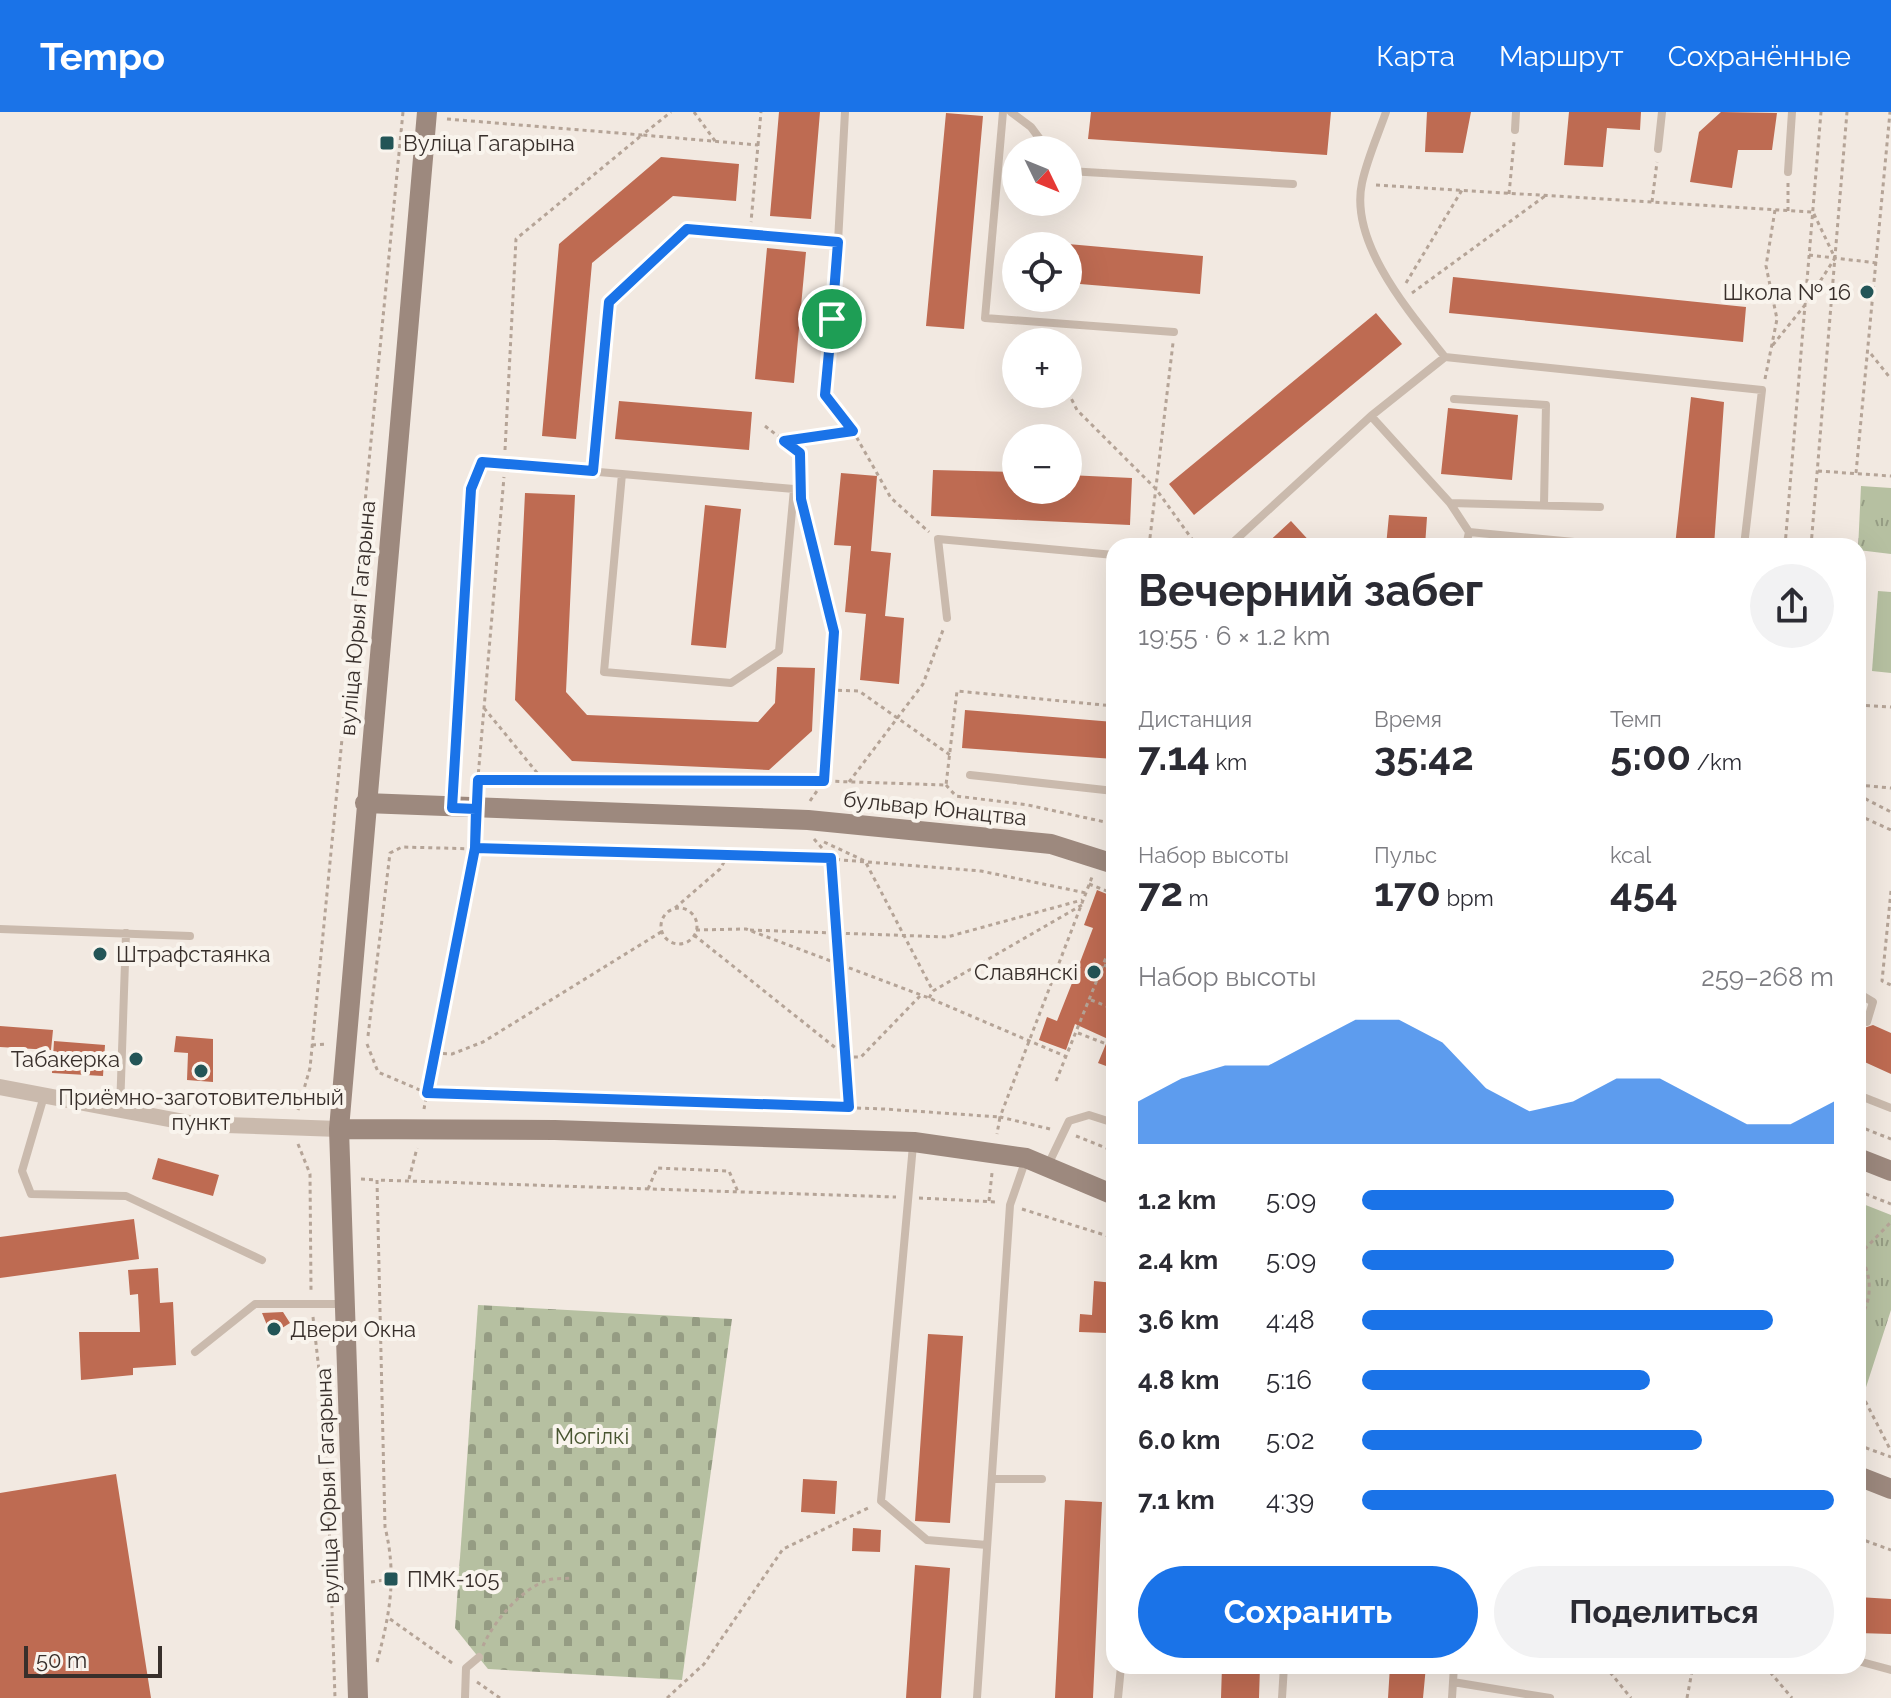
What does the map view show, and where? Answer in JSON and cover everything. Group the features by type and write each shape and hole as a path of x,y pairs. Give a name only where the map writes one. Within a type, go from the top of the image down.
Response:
{"main road":[{"name":"вуліца Юрыя Гагарына","path":"358,1698 339,1129 427,112"},
{"name":"бульвар Юнацтва","path":"365,803 808,820 1051,844 1106,861"},
{"path":"339,1129 914,1142 1026,1158 1106,1192"},
{"path":"1866,1161 1891,1171"},
{"path":"1866,1479 1891,1489"}],"street":[{"path":"0,1087 195,1124 339,1129"}],"lane":[{"path":"825,395 845,112"},
{"path":"1003,112 985,318 1174,332"},
{"path":"1011,112 1038,136"},
{"path":"1386,112 1361,184 1362,224 1399,299 1445,357"},
{"path":"1515,130 1516,112"},
{"path":"1658,149 1662,112"},
{"path":"1788,172 1792,112"},
{"path":"1082,172 1293,184"},
{"path":"593,471 609,302 687,229 838,242"},
{"path":"1238,538 1371,416 1445,357 1762,390 1745,538"},
{"path":"1454,399 1546,405 1544,504"},
{"path":"1371,416 1450,503 1469,532 1468,538"},
{"path":"452,808 471,489 482,462 593,471 794,489 779,651 731,683 604,672 622,474"},
{"path":"1450,503 1600,507"},
{"path":"1469,532 1532,538"},
{"path":"947,618 938,539 1106,554"},
{"path":"970,775 1106,790"},
{"path":"0,929 190,936"},
{"path":"120,1111 126,933"},
{"path":"1866,998 1873,1002 1867,1022"},
{"path":"45,1095 22,1171 31,1194 126,1196 262,1260"},
{"path":"1866,1098 1891,1108"},
{"path":"1047,1167 1069,1121 1089,1115 1106,1120"},
{"path":"914,1142 881,1501 927,1540 987,1545"},
{"path":"977,1698 1010,1205 1026,1158"},
{"path":"195,1352 255,1304 344,1304"},
{"path":"992,1479 1042,1479"},
{"path":"465,1698 466,1668 479,1657"},
{"path":"1866,1663 1891,1670"},
{"path":"1118,1698 1120,1674"},
{"path":"1282,1698 1284,1674"},
{"path":"1452,1698 1454,1674"},
{"path":"1453,1682 1550,1698"}],"path":[{"path":"409,1181 475,848 505,464 516,239 671,112"},
{"path":"694,112 715,142"},
{"path":"750,235 761,112"},
{"path":"1786,538 1821,112"},
{"path":"1812,538 1847,112"},
{"path":"1856,473 1870,353 1890,112"},
{"path":"450,119 758,145"},
{"path":"1509,194 1515,130"},
{"path":"1652,202 1658,149"},
{"path":"1886,167 1891,163"},
{"path":"1788,172 1788,211"},
{"path":"1361,184 1813,212"},
{"path":"1399,299 1462,190"},
{"path":"1399,299 1545,196"},
{"path":"1762,390 1777,319 1766,266 1775,210"},
{"path":"1813,212 1835,258"},
{"path":"1809,255 1877,263"},
{"path":"1772,346 1805,305 1835,258"},
{"path":"1150,538 1174,332"},
{"path":"1870,353 1891,379"},
{"path":"825,395 853,431 891,498 938,539"},
{"path":"1076,408 1156,489 1191,538"},
{"path":"765,426 800,453 801,478"},
{"path":"784,441 853,431"},
{"path":"1818,471 1891,476"},
{"path":"805,514 834,632 824,781"},
{"path":"849,782 923,684 947,618"},
{"path":"830,690 859,691 950,755"},
{"path":"946,785 957,691 1106,705"},
{"path":"1866,705 1891,707"},
{"path":"484,708 544,780"},
{"path":"478,780 824,781 946,785 956,796 1028,805 1106,822"},
{"path":"1866,786 1891,788"},
{"path":"1866,799 1891,812"},
{"path":"1866,819 1891,830"},
{"path":"811,836 865,861 933,991"},
{"path":"884,1109 427,1093 378,1072 367,1043 390,853 402,847 831,858 981,871 1086,893"},
{"path":"674,909 691,913 696,930 694,935 680,944 668,941 661,932 661,920 684,896 720,869 728,855"},
{"path":"831,858 849,1107"},
{"path":"1000,1117 1031,1043 1089,884 1106,861"},
{"path":"1089,884 1106,891"},
{"path":"1891,891 1882,981 1891,985"},
{"path":"696,930 947,937 1084,900"},
{"path":"929,998 933,991 1082,905"},
{"path":"746,929 929,998 1067,1057"},
{"path":"435,1053 452,1054 483,1042 661,932"},
{"path":"694,935 847,1057 861,1057 921,995"},
{"path":"1056,1081 1106,960"},
{"path":"1091,1000 1106,1006"},
{"path":"1078,1033 1106,1044"},
{"path":"1866,1129 1891,1139"},
{"path":"648,1189 657,1168 729,1171 738,1192"},
{"path":"377,1673 377,1661 390,1619 391,1552 385,1527 377,1180 909,1198 1010,1205 1106,1235"},
{"path":"1866,1194 1891,1204"},
{"path":"1866,1247 1891,1222"},
{"path":"1866,1271 1870,1281 1866,1306"},
{"path":"1866,1403 1891,1451"},
{"path":"1866,1448 1891,1457"},
{"path":"667,1698 704,1664 783,1549 881,1501"},
{"path":"1866,1541 1891,1550"},
{"path":"479,1657 487,1638 510,1606 549,1579 573,1578"},
{"path":"390,1619 500,1698"},
{"path":"1612,1674 1631,1698"},
{"path":"1687,1698 1692,1674"},
{"path":"1772,1674 1792,1698"}],"green space":[{"path":"1861,486 1891,488 1891,554 1866,551 1866,538 1859,538"},
{"path":"1878,591 1891,592 1891,673 1872,671"},
{"path":"1866,1205 1891,1215 1891,1310 1866,1387"},
{"name":"Могілкі","path":"478,1305 732,1319 682,1680 488,1669 455,1628"}],"building":[{"path":"779,112 820,112 811,219 770,216"},
{"path":"1091,112 1331,112 1327,155 1088,139"},
{"path":"1427,112 1471,112 1463,153 1425,152"},
{"path":"1569,112 1641,112 1640,130 1607,128 1603,167 1564,165"},
{"path":"1721,112 1777,113 1772,150 1738,150 1732,188 1690,182 1699,132"},
{"path":"946,113 983,116 964,329 926,326"},
{"path":"661,157 739,164 736,201 673,196 592,263 576,439 542,436 559,244"},
{"path":"1082,245 1203,256 1200,294 1082,284"},
{"path":"767,248 806,252 794,383 755,379"},
{"path":"1453,277 1746,307 1743,342 1449,313"},
{"path":"1376,313 1402,344 1194,515 1169,484"},
{"path":"1691,397 1724,402 1715,538 1676,538"},
{"path":"619,401 752,412 749,450 615,439"},
{"path":"1448,408 1518,415 1512,480 1441,474"},
{"path":"933,470 1002,472 1002,504 1082,504 1082,476 1132,478 1130,525 931,516"},
{"path":"841,473 877,476 871,551 891,553 885,616 904,618 899,684 860,680 866,614 845,612 851,546 834,545"},
{"path":"525,493 575,495 566,692 587,715 758,722 775,703 777,667 815,668 812,731 769,770 572,761 515,700"},
{"path":"705,505 741,509 726,648 691,645"},
{"path":"1389,515 1427,517 1426,538 1387,538"},
{"path":"1291,521 1307,538 1273,538"},
{"path":"965,710 1106,721 1106,758 962,748"},
{"name":"Славянскі","path":"1097,890 1106,894 1106,1038 1075,1024 1066,1050 1039,1040 1047,1017 1057,1021 1074,978 1093,928 1084,925"},
{"path":"1873,1025 1891,1033 1891,1074 1866,1063 1866,1027"},
{"path":"0,1026 53,1030 51,1050 0,1047"},
{"path":"176,1036 213,1039 213,1082 187,1080 188,1053 174,1052"},
{"path":"54,1041 105,1045 103,1076 52,1073"},
{"name":"Славянскі","path":"1106,1044 1106,1066 1098,1063"},
{"path":"158,1158 219,1175 213,1196 152,1179"},
{"path":"134,1219 139,1259 0,1278 0,1237"},
{"path":"158,1268 160,1303 173,1302 176,1365 133,1368 133,1375 81,1380 79,1332 140,1332 138,1294 130,1295 128,1270"},
{"path":"1094,1281 1106,1282 1106,1333 1079,1332 1080,1314 1092,1315"},
{"name":"Двери Окна","path":"283,1312 290,1323 271,1335 262,1313"},
{"path":"928,1334 963,1336 950,1523 915,1521"},
{"path":"116,1474 151,1698 0,1698 0,1493"},
{"path":"803,1479 837,1481 835,1514 801,1512"},
{"path":"1065,1500 1102,1502 1093,1698 1055,1698"},
{"path":"853,1528 881,1530 880,1552 852,1551"},
{"path":"915,1565 950,1568 941,1698 906,1698"},
{"path":"1866,1597 1891,1599 1891,1634 1866,1633"},
{"path":"1222,1674 1260,1674 1259,1698 1221,1698"},
{"path":"1390,1674 1425,1674 1423,1698 1388,1698"}],"place":[{"name":"Вуліца Гагарына","path":"387,143"},
{"name":"Школа № 16","path":"1867,292"},
{"name":"Штрафстаянка","path":"100,954"},
{"name":"Славянскі","path":"1094,972"},
{"name":"Табакерка","path":"136,1059"},
{"name":"Приёмно-заготовительный пункт","path":"201,1071"},
{"name":"Двери Окна","path":"274,1329"},
{"name":"ПМК-105","path":"391,1579"}],"route":[{"path":"832,319 825,395 853,431 784,441 800,453 801,499 834,632 824,781 478,780 475,848 427,1093 849,1107 831,858 475,848 476,809 452,808 471,489 482,462 593,471 609,302 687,229 838,242 832,319"}]}
